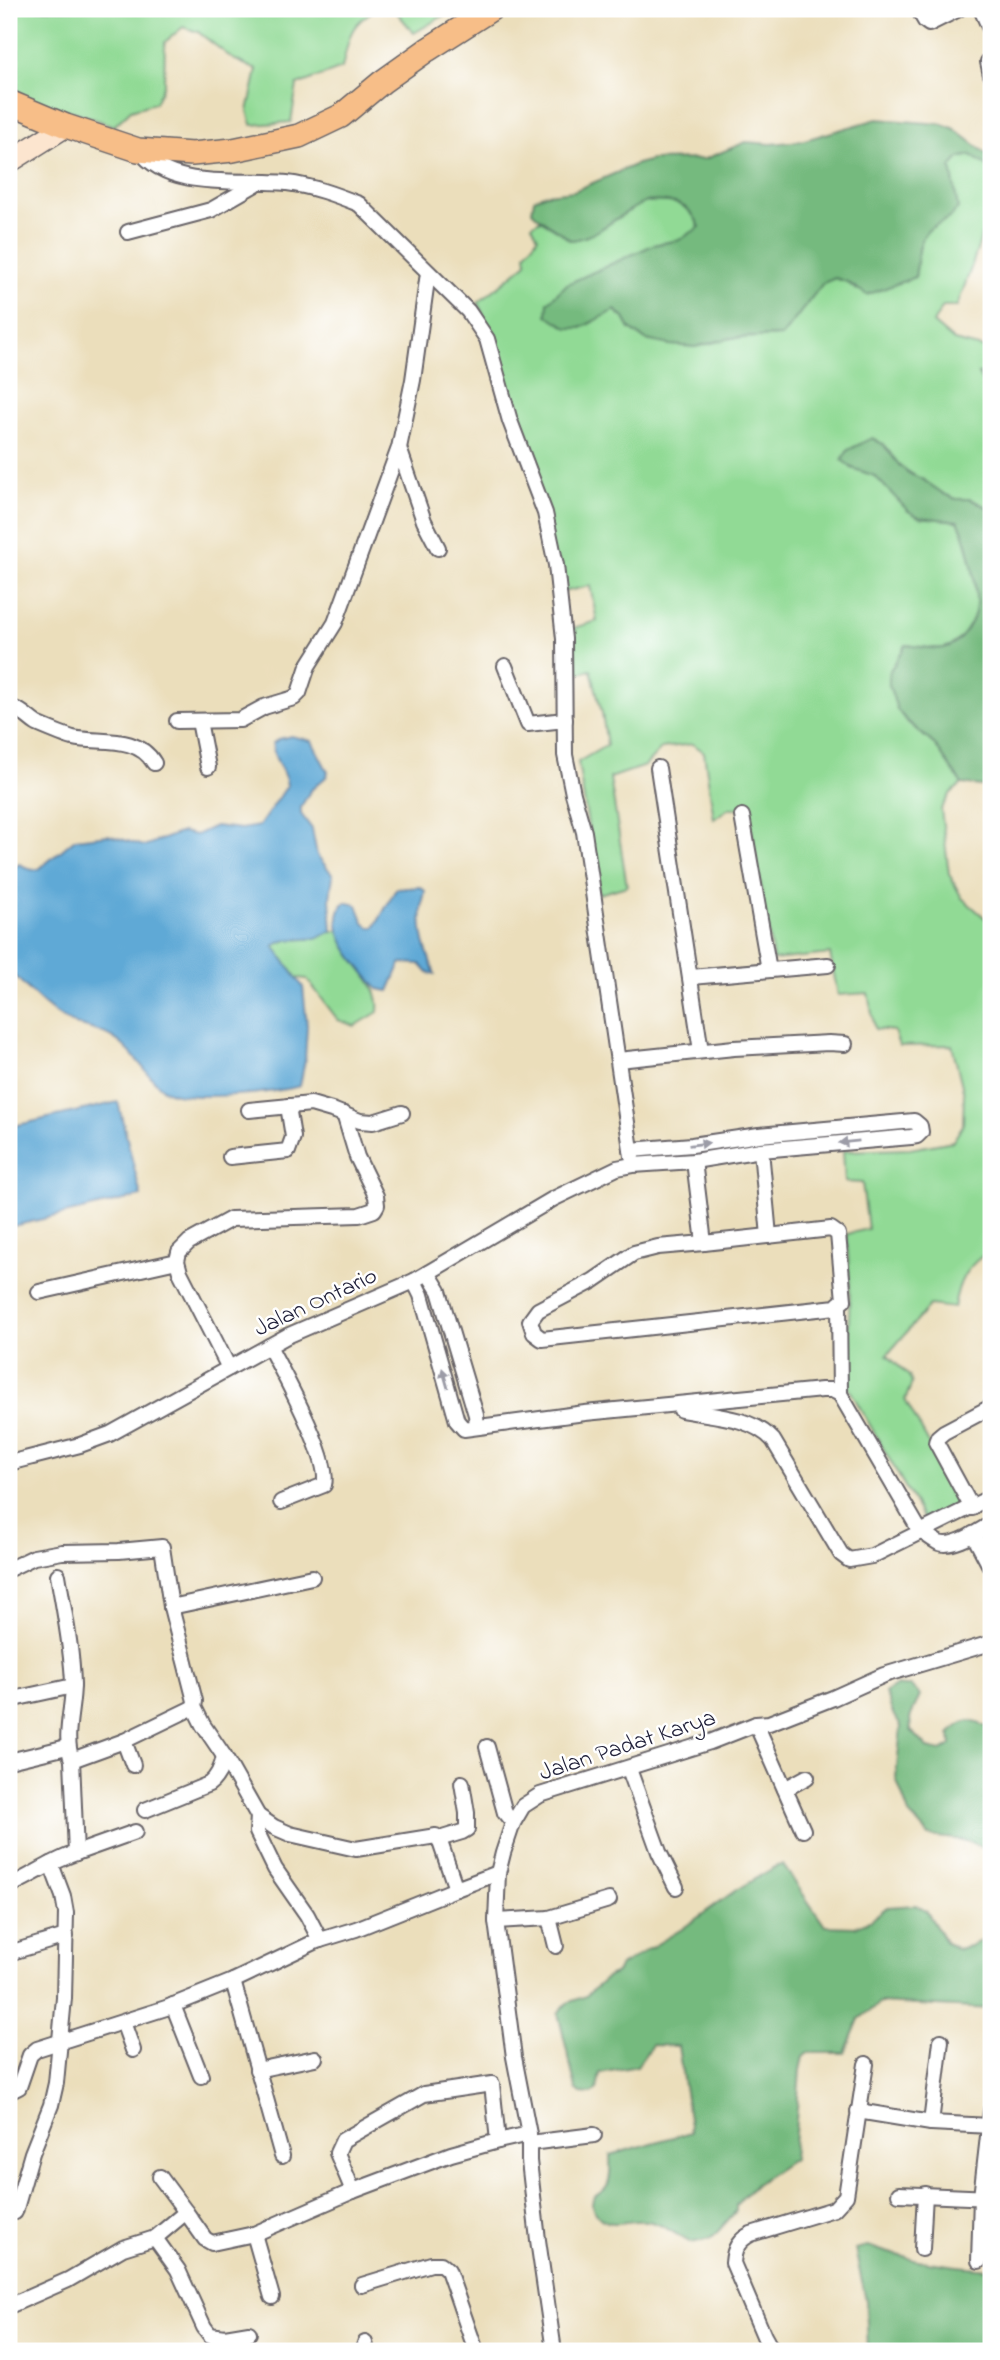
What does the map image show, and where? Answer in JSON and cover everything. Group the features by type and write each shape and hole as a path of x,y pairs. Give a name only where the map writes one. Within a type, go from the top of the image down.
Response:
{"main road":[{"path":"9,102 66,126 138,150 192,154 233,150 299,136 341,116 382,82 491,9"},
{"path":"9,162 66,126"}],"street":[{"path":"918,9 929,24 958,9"},
{"path":"981,9 991,31"},
{"path":"991,58 988,62 991,75"},
{"path":"138,150 154,165 172,173 206,181 286,183 359,204 468,311 487,339 510,421 545,513 556,565 564,639 565,755 584,832 632,1157"},
{"path":"128,232 211,210 257,183"},
{"path":"177,722 240,720 264,707 294,698 299,693 308,666 335,624 399,448 413,380 428,273"},
{"path":"399,448 424,521 438,548"},
{"path":"505,666 528,724 565,720"},
{"path":"9,708 25,713 34,722 69,737 108,740 135,747 150,756 154,763"},
{"path":"199,721 208,767"},
{"path":"658,768 701,1051"},
{"path":"742,816 769,970"},
{"path":"691,977 828,965"},
{"path":"618,1060 701,1051 845,1044"},
{"path":"249,1110 311,1104 360,1121 373,1122 402,1113"},
{"path":"230,1157 288,1150 293,1137 288,1106"},
{"path":"229,1368 195,1304 177,1261 179,1252 189,1242 231,1219 359,1215 374,1210 377,1205 376,1195 357,1157 344,1114"},
{"path":"632,1157 692,1145 760,1143 911,1137 921,1132 914,1121 760,1143 694,1161 632,1157"},
{"path":"760,1143 769,1236"},
{"name":"Jalan Ontario","path":"9,1463 80,1445 110,1434 287,1336 414,1281 554,1199 617,1168 632,1157"},
{"path":"694,1161 704,1243"},
{"path":"831,1229 838,1234 844,1300 836,1307 542,1339 534,1333 530,1321 538,1310 593,1281 634,1253 658,1247 704,1243 831,1229"},
{"path":"39,1292 177,1261"},
{"path":"428,1273 439,1291 476,1415 477,1427"},
{"path":"414,1281 421,1295 457,1421 464,1429 585,1413 822,1390 841,1394"},
{"path":"839,1304 841,1394 920,1531 946,1544 991,1524"},
{"path":"269,1346 317,1445 326,1476 324,1485 281,1502"},
{"path":"666,1406 753,1424 766,1432 841,1554 849,1560 872,1556 991,1497"},
{"path":"972,1508 936,1442 944,1432 991,1407"},
{"path":"973,1534 991,1568"},
{"path":"9,1569 34,1557 62,1552 160,1547 163,1550 171,1607 195,1701 194,1707 258,1816 290,1834 356,1849 436,1836 457,1889"},
{"path":"58,1575 73,1686 70,1754 76,1853"},
{"path":"171,1607 312,1577"},
{"name":"Jalan Padat Karya","path":"554,2351 538,2240 529,2139 505,1999 496,1921 498,1874 513,1823 523,1805 540,1795 629,1769 757,1724 769,1723 884,1675 991,1643"},
{"path":"9,1700 73,1686"},
{"path":"9,1761 70,1754 124,1741 194,1707"},
{"path":"757,1724 803,1830"},
{"path":"124,1741 133,1765"},
{"path":"487,1747 505,1813 513,1823"},
{"path":"145,1810 209,1784 215,1779 224,1756"},
{"path":"629,1769 659,1852 676,1887"},
{"path":"785,1789 807,1777"},
{"path":"439,1839 467,1829 462,1783"},
{"path":"258,1816 257,1832 275,1869 307,1915 320,1940"},
{"path":"9,1886 57,1860 135,1832"},
{"path":"15,2212 32,2153 51,2105 61,2042 65,1905 51,1864"},
{"path":"9,2091 21,2084 33,2052 173,2005 233,1981 320,1940 498,1874"},
{"path":"496,1921 549,1918 609,1900"},
{"path":"549,1918 556,1945"},
{"path":"9,1953 66,1936"},
{"path":"233,1981 282,2156"},
{"path":"173,2005 201,2076"},
{"path":"123,2022 133,2050"},
{"path":"931,2123 941,2041"},
{"path":"257,2070 315,2058"},
{"path":"776,2351 764,2336 733,2263 733,2254 742,2239 751,2234 834,2209 842,2203 846,2196 866,2064"},
{"path":"354,2191 337,2153 343,2140 424,2094 518,2078"},
{"path":"492,2084 498,2141"},
{"path":"979,2261 991,2110"},
{"path":"858,2111 931,2123 990,2126"},
{"path":"160,2177 205,2239 212,2243 254,2234 354,2191 451,2154 498,2141 594,2135"},
{"path":"899,2194 986,2197"},
{"path":"922,2249 925,2194"},
{"path":"9,2306 68,2280 123,2248 155,2238 186,2212"},
{"path":"254,2234 272,2297"},
{"path":"155,2238 178,2270 210,2335 225,2337 249,2333"},
{"path":"362,2285 430,2264 441,2264 448,2270 476,2351"}],"green space":[{"path":"9,9 376,9 360,21 351,33 342,68 297,85 291,122 252,125 248,111 257,70 233,59 198,32 183,27 165,42 164,84 155,103 131,110 114,126 75,112 32,105 17,90 18,50 9,37"},
{"path":"394,9 455,9 414,33"},
{"path":"877,119 941,124 953,128 991,157 991,169 971,155 959,158 951,167 958,208 926,232 919,250 915,277 867,295 835,278 823,283 782,336 731,338 695,347 646,340 630,329 624,318 615,310 581,328 568,328 547,315 548,302 567,284 653,245 679,240 700,227 684,207 652,201 637,206 590,235 570,240 532,211 534,199 546,194 574,191 652,160 705,159 746,142 771,144 801,141"},
{"path":"971,155 991,169 986,220 957,306 943,306 933,323 954,341 991,350 991,368 988,372 978,374 991,396 991,509 970,499 956,499 944,495 900,466 883,444 852,468 875,476 919,517 958,521 972,562 975,586 976,606 973,618 966,632 956,642 944,648 906,645 897,709 905,720 935,745 962,784 951,793 941,809 949,874 962,898 991,923 991,1250 965,1274 954,1308 930,1305 887,1355 909,1376 912,1383 905,1400 962,1503 932,1521 924,1520 846,1383 850,1291 847,1234 868,1229 862,1183 845,1182 843,1151 910,1149 953,1141 963,1125 964,1094 952,1045 899,1046 894,1031 875,1029 868,993 838,995 830,954 773,960 748,808 729,808 714,819 704,752 693,744 662,748 645,766 610,778 627,886 599,894 578,762 607,745 591,670 573,675 570,629 597,621 590,586 562,592 521,433 500,371 488,324 478,303 527,263 526,253 538,237 532,225 540,220 569,240 590,235 647,202 669,202 680,204 689,210 700,228 679,240 653,245 581,328 614,310 624,318 630,329 646,340 695,347 731,338 782,336 823,283 835,278 847,282 856,290 915,277 919,250 926,232 948,218 957,208 950,167 959,158"},
{"path":"991,368 991,396 978,374 988,372"},
{"path":"872,438 883,444 910,474 944,494 956,499 970,499 991,509 991,787 962,784 935,745 897,709 889,685 889,672 906,645 944,648 956,642 966,632 973,618 976,606 975,586 972,562 958,521 919,517 908,511 875,476 852,468 842,460 848,450"},
{"path":"340,931 349,952 369,980 378,1000 378,1012 355,1026 338,1020 307,979 297,978 274,946 289,940 310,939"},
{"path":"896,1686 911,1686 920,1695 910,1718 911,1730 928,1748 941,1751 951,1745 950,1733 965,1722 979,1723 991,1729 988,1741 991,1746 991,1856 986,1850 971,1843 929,1836 909,1814 896,1778 901,1726 885,1693"},
{"path":"783,1865 825,1926 855,1927 869,1921 887,1907 916,1905 927,1912 946,1943 958,1949 991,1935 991,2009 880,2003 859,2019 845,2053 808,2053 803,2057 793,2159 756,2184 736,2205 736,2211 709,2239 691,2243 664,2227 647,2221 606,2222 596,2213 592,2203 608,2185 610,2155 691,2132 678,2046 652,2045 637,2066 600,2073 597,2090 592,2094 581,2093 576,2089 558,2013 567,2003 586,1996 616,1973 619,1967 682,1929 736,1890"},
{"path":"868,2246 928,2262 991,2269 991,2351 868,2351 866,2301 855,2249"}],"water":[{"path":"291,736 312,741 328,772 310,791 301,807 301,814 312,829 317,855 333,875 330,898 332,931 310,939 289,940 274,946 303,987 307,1026 300,1086 230,1095 173,1093 157,1084 119,1042 109,1035 75,1024 57,1014 9,970 9,871 19,864 32,870 39,869 75,839 108,835 144,846 182,832 196,835 215,826 241,829 259,826 287,786 274,754 273,743"},
{"path":"420,887 425,891 422,933 435,974 428,973 420,964 401,963 389,991 378,989 346,948 338,924 339,913 345,902 357,905 364,923 375,927 396,889"},
{"path":"118,1102 141,1196 9,1227 9,1127"}]}
